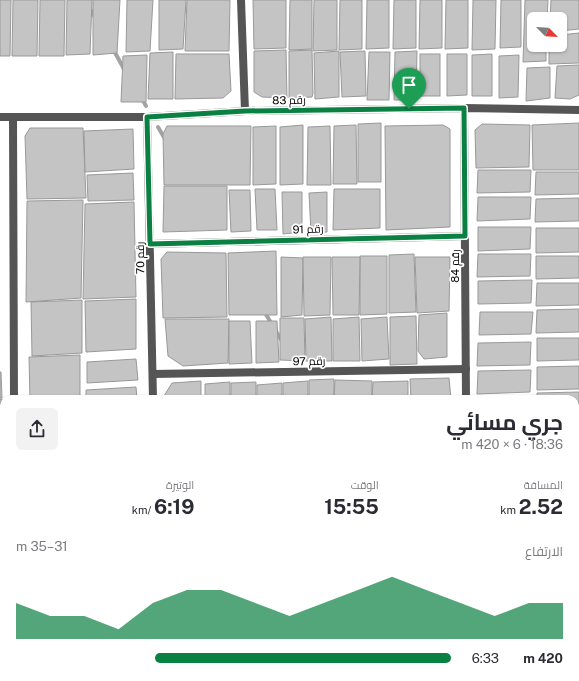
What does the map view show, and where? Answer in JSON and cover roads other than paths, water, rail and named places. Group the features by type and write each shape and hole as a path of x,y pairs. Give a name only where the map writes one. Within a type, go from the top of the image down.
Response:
{"street":[{"path":"241,0 245,111"},
{"name":"رقم 83","path":"0,117 147,117 245,111 464,108 579,110"},
{"name":"رقم 84","path":"464,108 466,395"},
{"path":"13,117 14,395"},
{"name":"رقم 70","path":"147,117 153,395"},
{"name":"رقم 91","path":"150,244 465,236"},
{"name":"رقم 97","path":"153,374 466,369"}],"waterway":[{"path":"85,0 96,19"},
{"path":"113,49 124,69"},
{"path":"141,97 146,106"},
{"path":"158,127 165,139"},
{"path":"264,311 283,343"}]}
